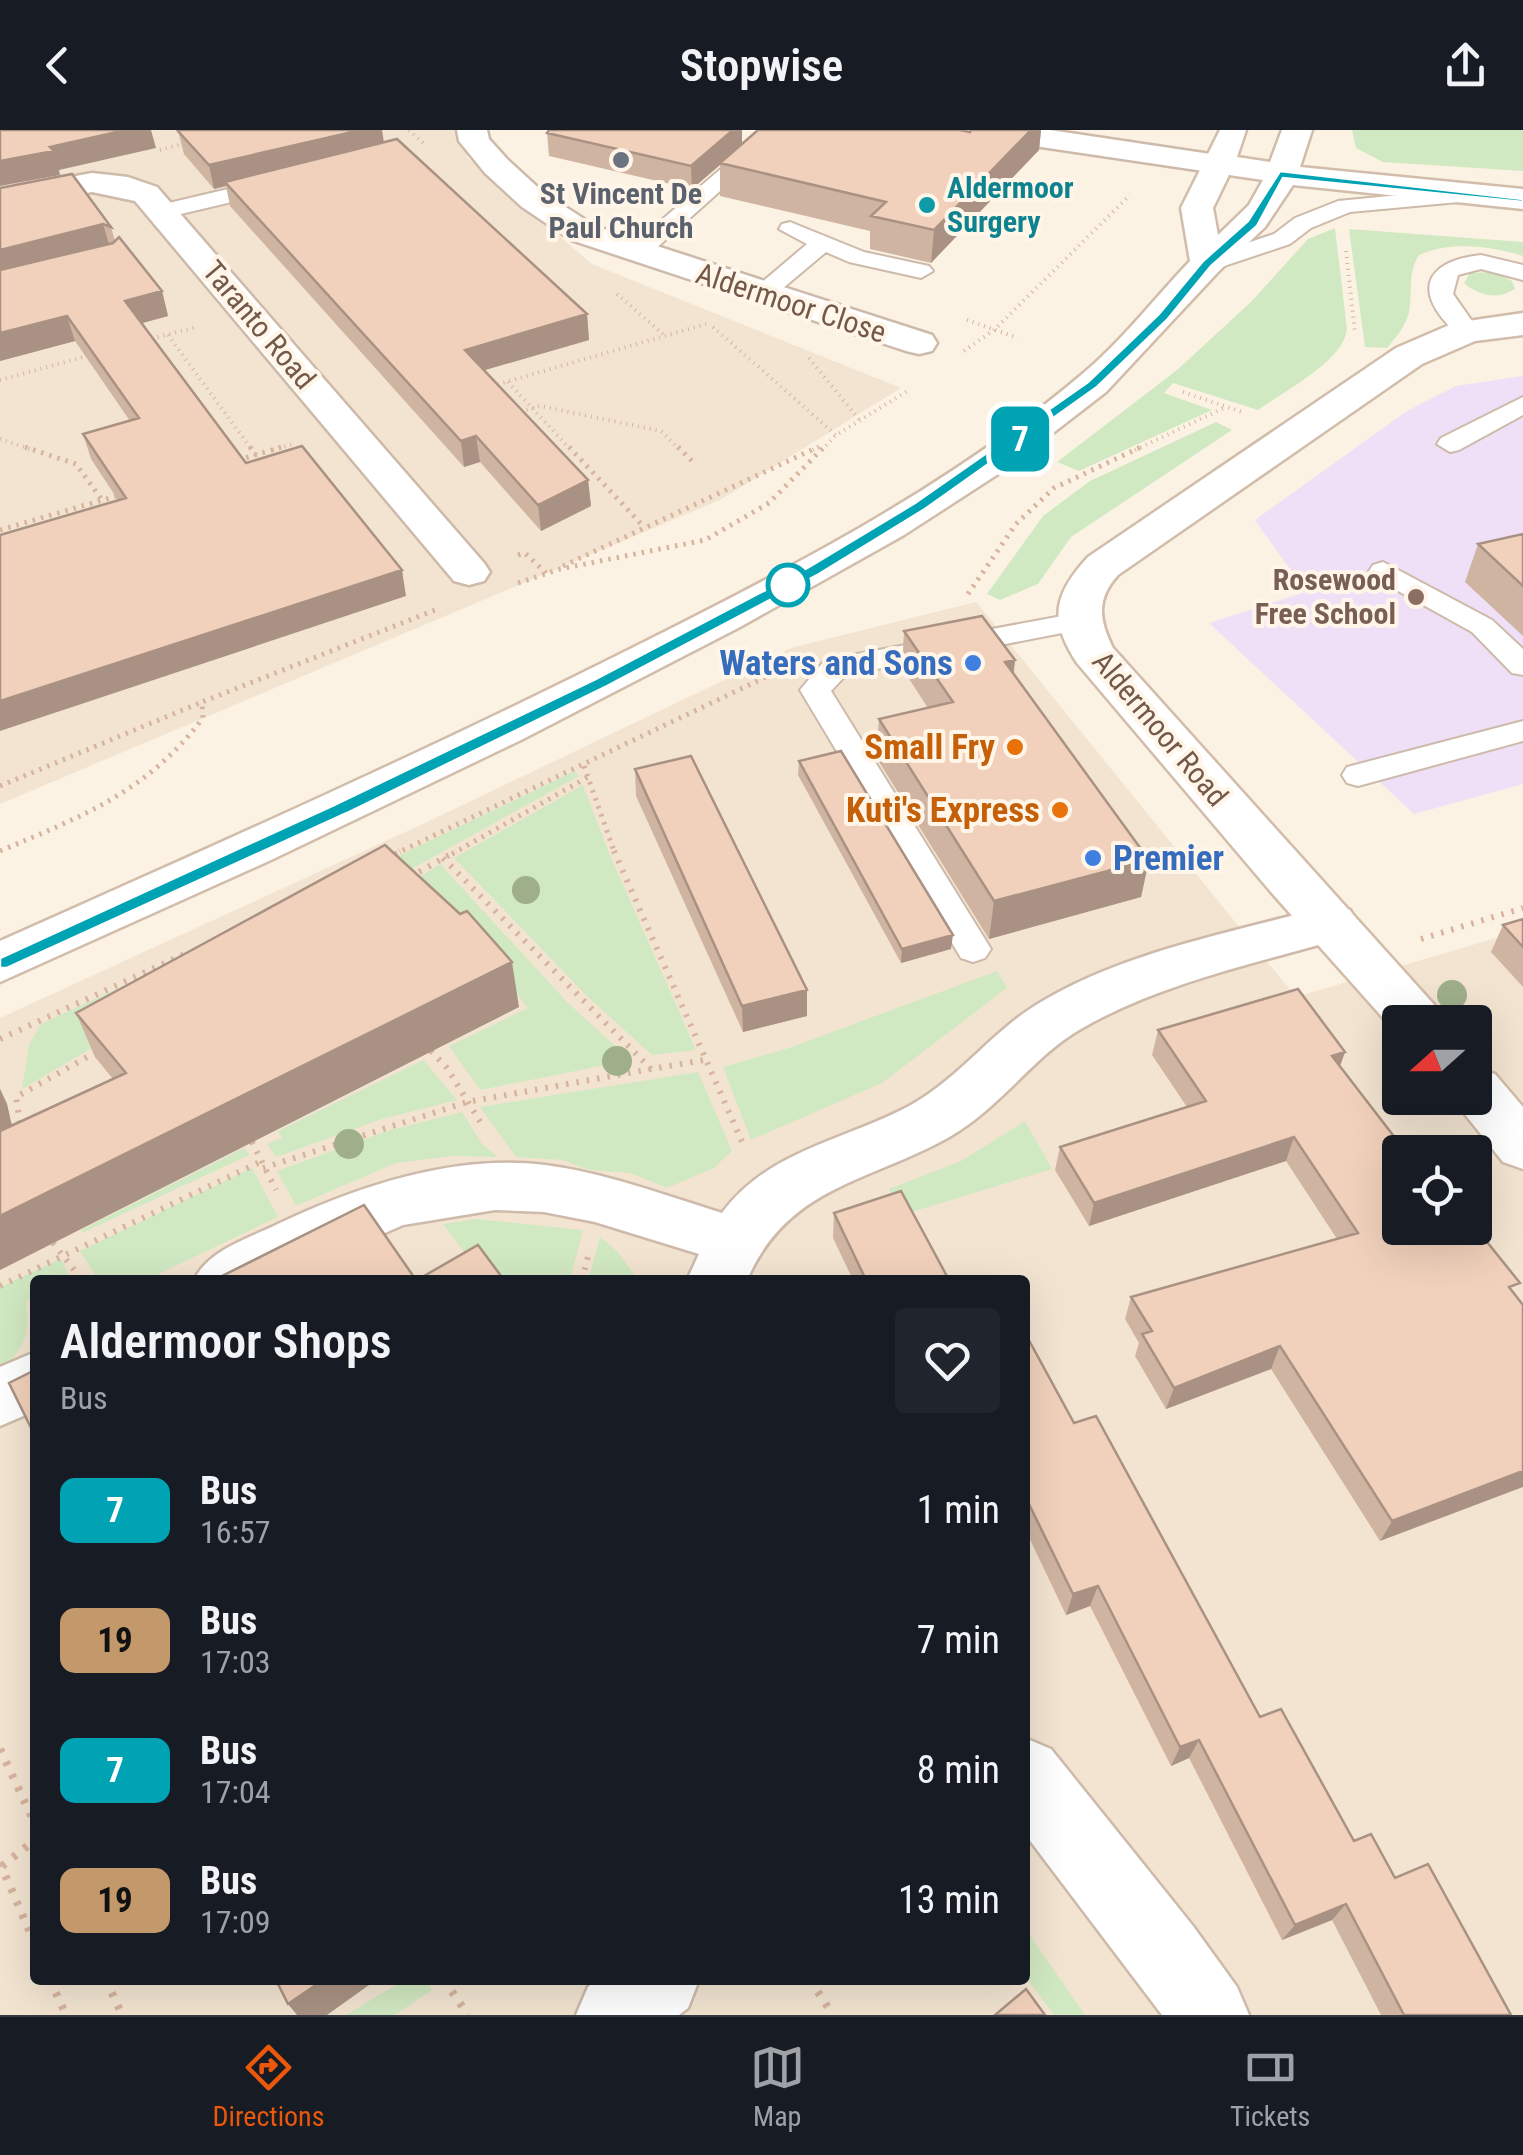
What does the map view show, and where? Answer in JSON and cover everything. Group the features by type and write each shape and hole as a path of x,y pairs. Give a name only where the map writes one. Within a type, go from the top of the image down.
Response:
{"street":[{"name":"Aldermoor Close","path":"472,130 482,152 533,200 583,234 919,343"},
{"path":"987,130 1057,134 1280,174 1523,199"},
{"path":"1207,264 1196,208 1234,130"},
{"path":"0,963 340,809 601,682 814,570 968,474 1092,384 1163,317 1207,264 1253,223 1280,174 1297,130"},
{"path":"0,200 67,185 116,183"},
{"name":"Taranto Road","path":"116,183 146,194 164,211 469,572"},
{"name":"Aldermoor Road","path":"1403,1005 1289,880 1093,653 1078,622 1079,599 1086,582 1102,566 1409,356 1467,331 1523,324"},
{"path":"234,1275 332,1224 378,1206 430,1193 480,1187 596,1198 726,1261 772,1198 799,1177 894,1138 959,1104 1056,1018 1114,991 1348,940"},
{"path":"1492,1110 1523,1146"},
{"path":"0,1398 30,1383"},
{"path":"1030,1781 1209,2015"},
{"path":"616,2015 654,1985"}],"lane":[{"path":"636,254 765,141"},
{"path":"164,211 295,180"},
{"path":"1207,264 1282,240 1303,222 1346,206 1474,195"},
{"path":"790,229 858,256 921,271"},
{"path":"762,294 824,242"},
{"path":"1467,331 1452,317 1441,298 1442,277 1448,268 1486,260 1523,273"},
{"path":"1450,444 1523,405"},
{"path":"1383,570 1482,626 1523,666"},
{"path":"973,949 815,690 836,667 1078,622"},
{"path":"1358,775 1523,731"}],"path":[{"path":"116,183 135,161 185,143"},
{"path":"994,330 1137,188"},
{"path":"1344,239 1357,349"},
{"path":"130,344 248,313"},
{"path":"784,328 811,321 822,313"},
{"path":"490,387 744,314 784,328 862,423"},
{"path":"709,323 836,436"},
{"path":"168,334 256,455"},
{"path":"0,380 93,354"},
{"path":"508,382 644,527"},
{"path":"1183,392 1253,415"},
{"path":"953,598 971,593 1016,524 1054,488 1226,407"},
{"path":"515,413 533,408 661,431 696,465"},
{"path":"222,465 345,429"},
{"path":"0,439 76,464 102,500"},
{"path":"542,575 829,442"},
{"path":"1,528 136,490"},
{"path":"375,863 783,668"},
{"path":"0,786 202,702"},
{"path":"584,766 628,889 746,1150"},
{"path":"396,885 588,777"},
{"path":"443,858 650,1069"},
{"path":"1348,940 1523,908"},
{"path":"0,1039 195,949"},
{"path":"0,1129 20,1123 16,1097 99,1051"},
{"path":"432,1051 503,1156 543,1190"},
{"path":"263,1168 467,1102 704,1060"},
{"path":"0,1286 260,1162 252,1142"},
{"path":"53,1243 78,1275"},
{"path":"0,1749 30,1813"},
{"path":"30,1844 1,1865 30,1932"},
{"path":"52,1985 66,2015"},
{"path":"108,1985 122,2015"},
{"path":"447,1985 468,2015"},
{"path":"813,1985 833,2015"}],"shaded area":[{"path":"0,130 466,130 467,157 592,264 901,388 720,500 0,804"},
{"name":"Rosewood Free School","path":"1523,376 1523,784 1414,814 1209,623 1306,592 1255,520 1407,411 1456,386"},
{"path":"976,602 1296,997 1523,930 1523,2015 0,2015 0,1018 425,823 791,648"}],"green space":[{"path":"1352,130 1523,130 1523,171 1383,162 1356,148"},
{"path":"1335,228 1347,329 1343,341 1324,364 1258,410 1173,383 1164,393 1212,410 1079,471 1057,462 1177,370 1252,301 1308,239"},
{"path":"1349,229 1523,242 1523,256 1471,246 1419,255 1403,327 1387,348 1365,347"},
{"path":"1493,272 1512,281 1515,289 1489,295 1464,283 1470,273"},
{"path":"1216,422 1232,430 1071,537 1038,584 1000,600 987,594 1043,516 1090,481"},
{"path":"575,771 579,776 329,915 317,895"},
{"path":"583,785 696,1050 652,1055 587,996 454,858"},
{"path":"440,864 568,1003 631,1060 480,1090 449,1046 528,1008 482,951 415,880"},
{"path":"997,971 1007,988 882,1083 751,1140 723,1067 789,1048"},
{"path":"125,985 150,1014 22,1089 29,1045 41,1024"},
{"path":"423,1060 457,1100 382,1119 276,1157 267,1144 282,1138 278,1131"},
{"path":"698,1072 732,1151 714,1168 667,1188 630,1173 590,1170 562,1160 516,1157 480,1107"},
{"path":"462,1112 482,1144 498,1157 452,1156 396,1163 296,1206 277,1171 387,1131"},
{"path":"1025,1121 1052,1169 902,1215 889,1189 961,1161"},
{"path":"244,1148 249,1155 82,1233 81,1230"},
{"path":"252,1168 278,1217 156,1275 95,1275 80,1251"},
{"path":"475,1219 583,1230 571,1275 481,1275 443,1224"},
{"path":"600,1237 618,1252 634,1275 589,1275"},
{"path":"61,1259 69,1275 30,1275 24,1341 0,1371 0,1287"},
{"path":"1030,1935 1085,2015 1054,2015 1030,1983"},
{"path":"396,1985 430,1985 432,1990 395,2015 346,2015"}],"building":[{"path":"0,130 126,130 50,147 54,151 0,161"},
{"path":"361,130 209,165 178,131"},
{"path":"733,130 691,166 547,133"},
{"path":"758,130 1031,130 934,230 871,216 886,202 720,163"},
{"path":"397,139 587,314 465,350 588,480 538,505 476,436 461,441 225,182"},
{"path":"72,174 111,227 103,224 0,250 0,188"},
{"path":"119,237 162,291 125,301 246,463 302,446 402,570 0,701 0,535 126,498 83,434 139,418 67,316 0,333 0,270 113,243"},
{"path":"1523,534 1523,586 1478,544"},
{"path":"982,616 1015,660 1005,662 1149,860 994,901 879,719 953,702 904,631"},
{"path":"841,751 953,935 902,949 799,761"},
{"path":"691,756 807,990 742,1006 635,769"},
{"path":"385,845 460,914 467,911 512,962 0,1216 0,1131 126,1073 76,1013"},
{"path":"1523,919 1523,947 1503,925"},
{"path":"1298,989 1345,1052 1332,1056 1393,1135 1382,1135 1382,1245 1489,1245 1520,1283 1509,1287 1523,1305 1523,1471 1392,1521 1280,1346 1174,1388 1142,1334 1152,1331 1131,1297 1358,1233 1294,1137 1094,1203 1060,1147 1206,1101 1158,1030"},
{"path":"901,1191 946,1275 864,1275 834,1213"},
{"path":"364,1205 413,1275 224,1275"},
{"path":"478,1245 500,1275 426,1275"},
{"path":"1030,1342 1074,1423 1096,1416 1260,1717 1281,1709 1354,1841 1371,1834 1395,1878 1428,1864 1511,2015 1404,2015 1346,1904 1295,1925 1199,1740 1180,1747 1098,1586 1073,1594 1030,1506"},
{"path":"30,1372 30,1426 9,1383"},
{"path":"278,1985 316,1985 288,2004"},
{"path":"1026,1989 1045,2015 995,2015"}],"bus line":[{"name":"7","path":"0,963 340,809 601,682 814,570 920,506 1016,442 1092,384 1163,317 1207,264 1253,223 1280,174 1523,199"}],"place":[{"name":"St Vincent De Paul Church","path":"621,160"},
{"name":"Aldermoor Surgery","path":"927,205"},
{"name":"Rosewood Free School","path":"1416,597"},
{"name":"Waters and Sons","path":"973,663"},
{"name":"Small Fry","path":"1015,747"},
{"name":"Kuti's Express","path":"1060,810"},
{"name":"Premier","path":"1093,858"}]}
